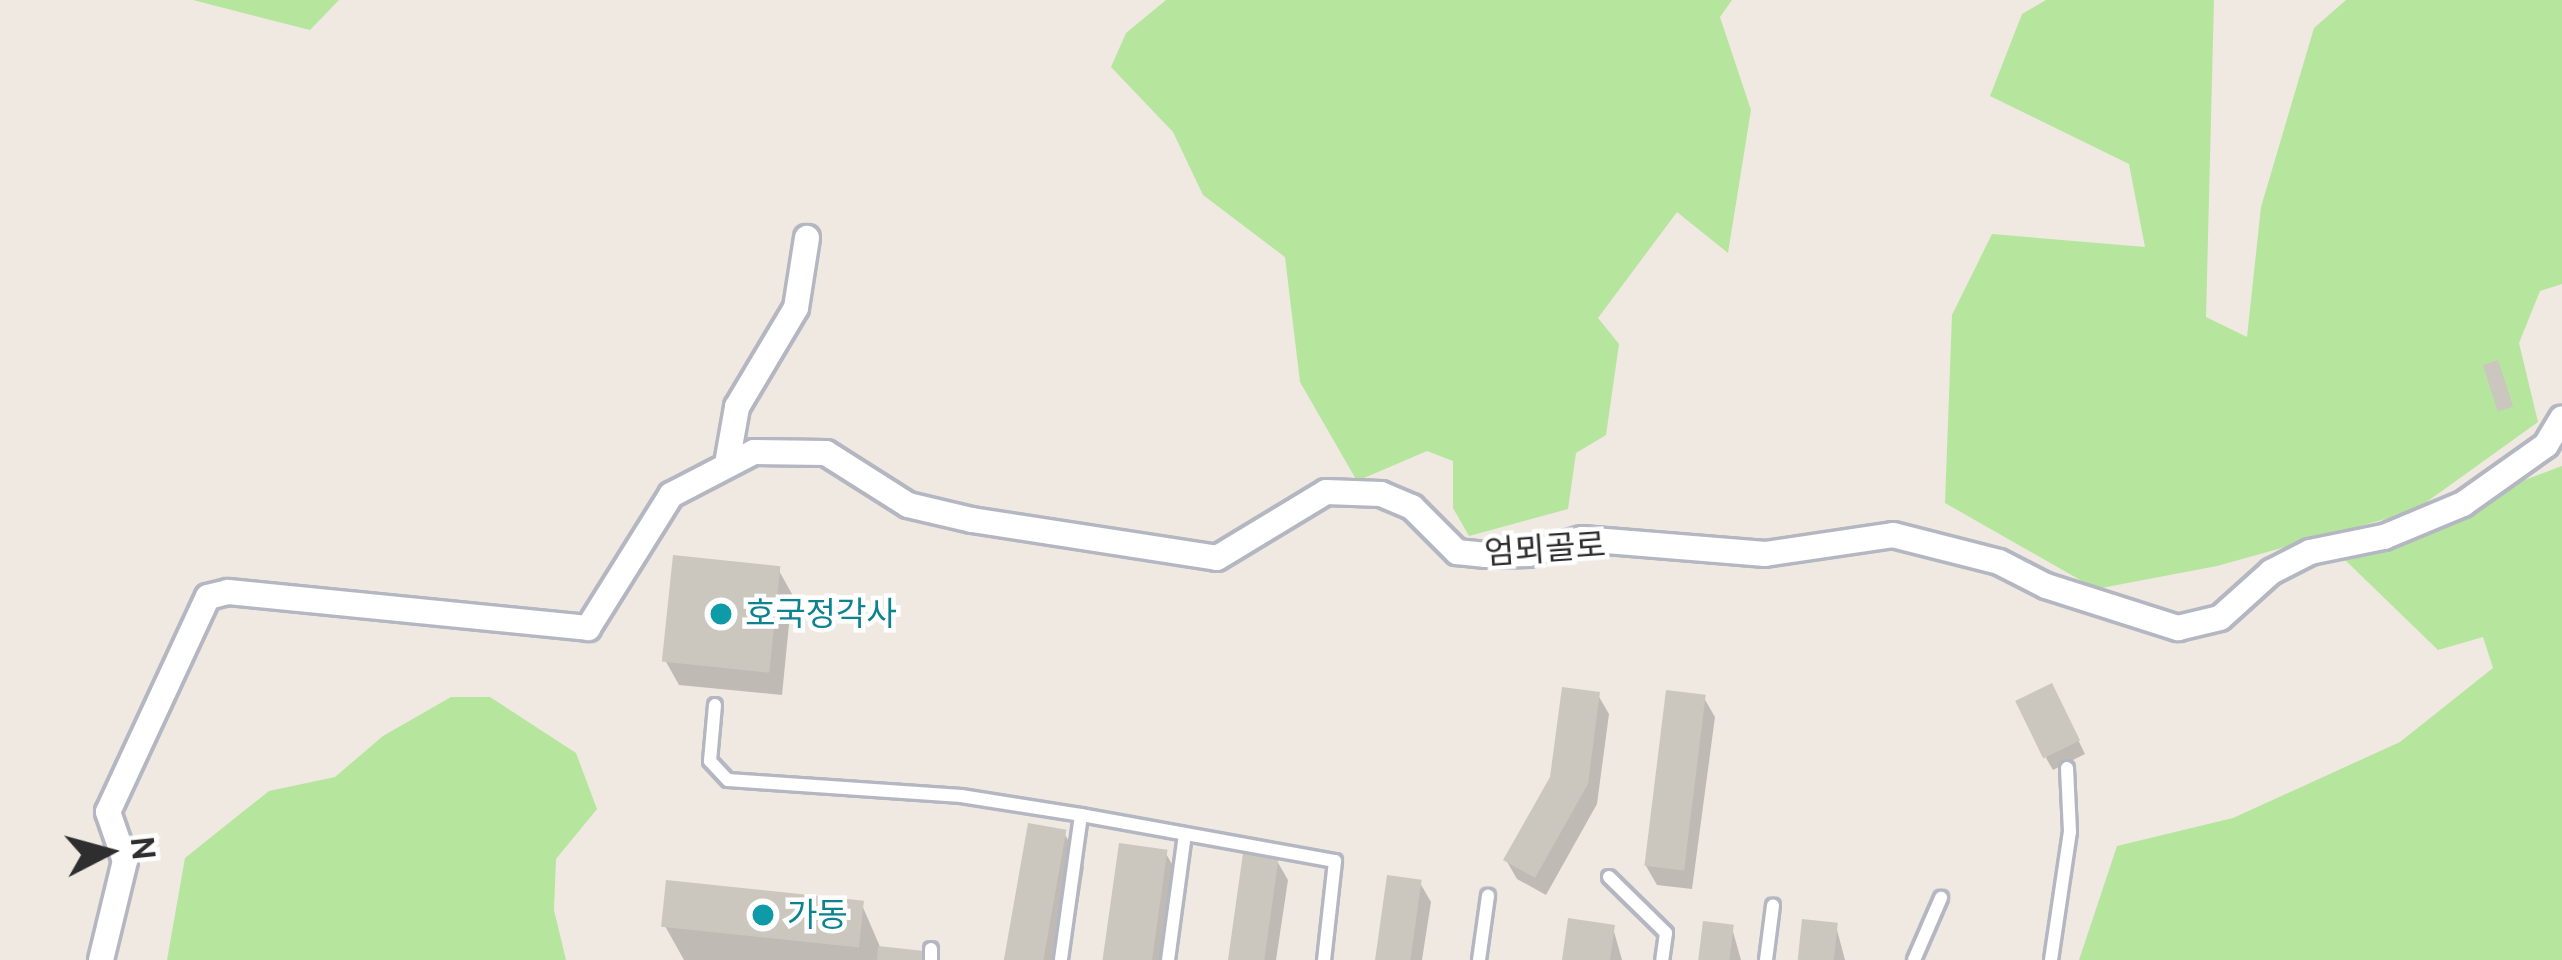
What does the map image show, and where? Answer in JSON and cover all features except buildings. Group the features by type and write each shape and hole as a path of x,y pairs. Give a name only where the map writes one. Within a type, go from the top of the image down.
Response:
{"street":[{"path":"728,464 737,407 796,308 806,238"},
{"name":"엄뫼골로","path":"101,960 125,861 107,812 208,597 251,594 588,628 671,495 728,464 775,448 826,453 908,505 1217,558 1325,492 1381,494 1412,507 1457,552 1486,555 1529,554 1582,539 1765,554 1893,535 2000,562 2046,586 2179,628 2220,618 2271,572 2310,552 2384,537 2463,505 2546,446 2562,418"}],"lane":[{"path":"715,705 710,761 728,780 962,796 1335,861 1324,960"},
{"path":"2051,960 2070,832 2067,768"},
{"path":"1061,960 1081,815"},
{"path":"1168,960 1185,835"},
{"path":"1610,878 1666,933 1662,960"},
{"path":"1479,960 1488,896"},
{"path":"1914,960 1941,898"},
{"path":"1766,960 1773,905"}],"green space":[{"path":"193,0 339,0 310,30"},
{"path":"1166,0 1732,0 1720,17 1751,110 1728,253 1677,212 1598,318 1619,344 1606,435 1576,453 1568,509 1469,536 1453,508 1453,461 1427,451 1357,481 1300,382 1285,257 1203,195 1173,132 1111,67 1126,33"},
{"path":"2046,0 2214,0 2206,317 2247,337 2261,207 2314,28 2346,0 2562,0 2562,284 2540,291 2519,343 2538,422 2414,511 2217,566 2096,589 1945,503 1952,315 1992,234 2145,247 2129,164 1990,96 2022,14"},
{"path":"2562,466 2562,960 2079,960 2117,846 2233,818 2400,742 2493,668 2483,637 2438,650 2343,558 2369,538"},
{"path":"451,697 490,697 576,753 597,809 556,859 554,910 566,960 167,960 185,858 269,791 335,777 383,736"}],"place":[{"name":"호국정각사","path":"721,614"},
{"name":"가동","path":"763,915"}]}
